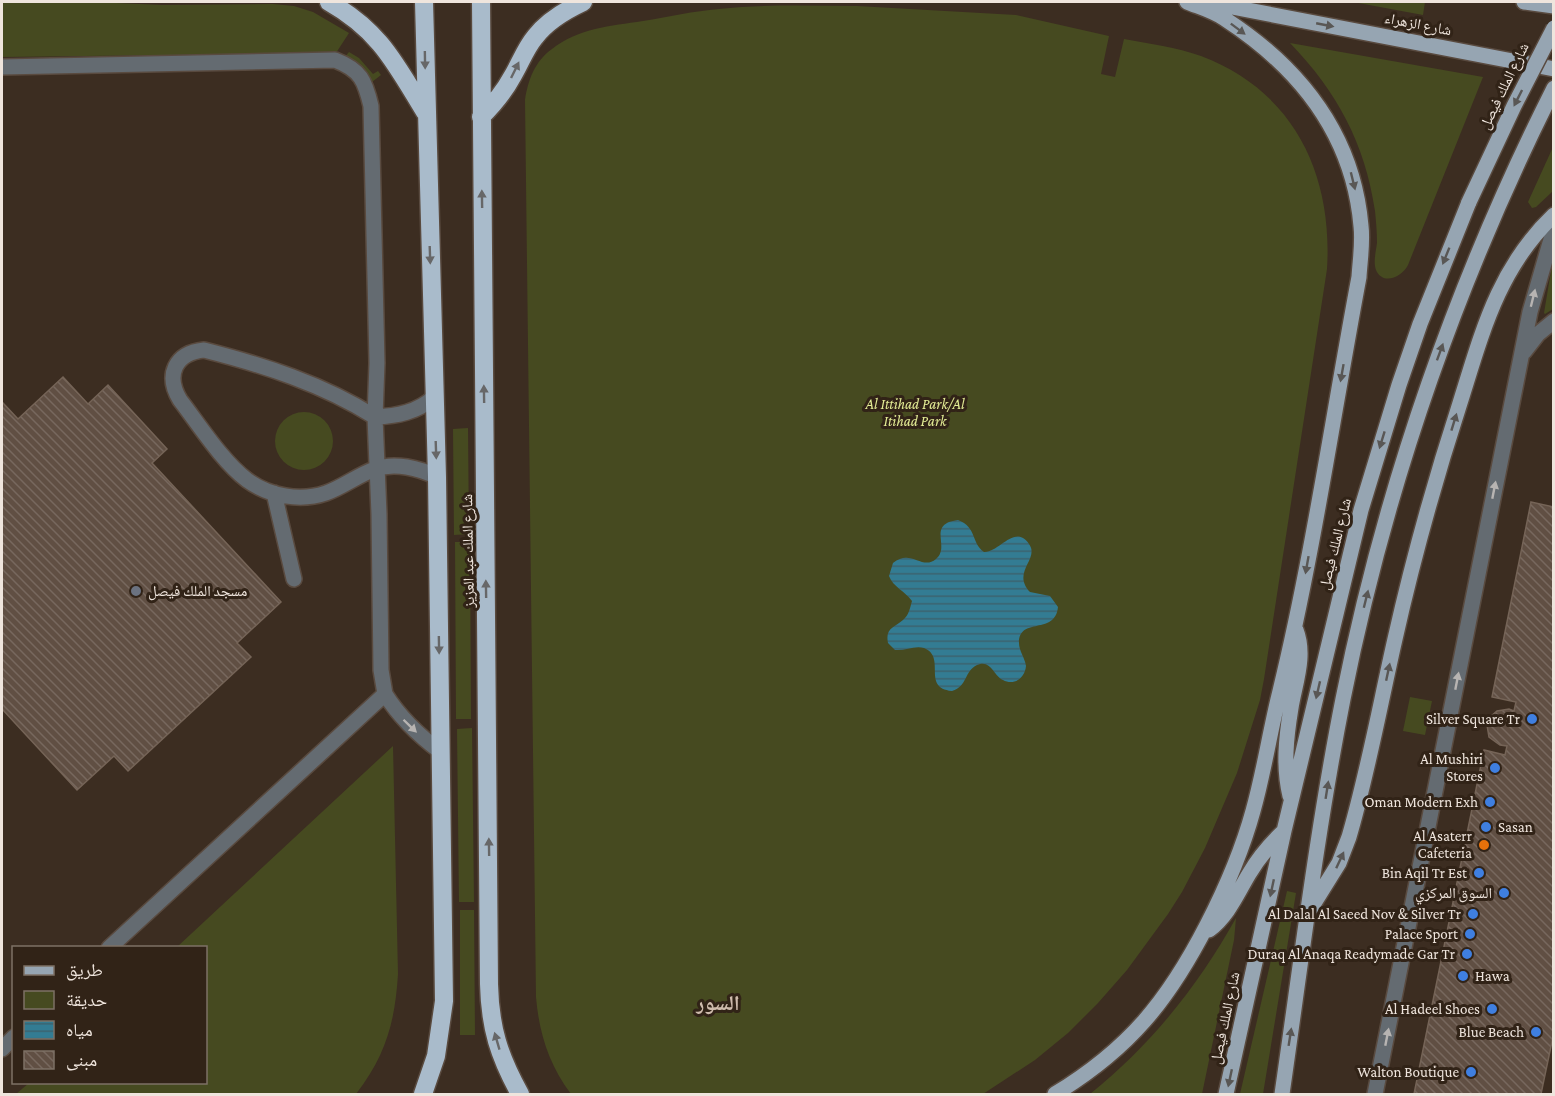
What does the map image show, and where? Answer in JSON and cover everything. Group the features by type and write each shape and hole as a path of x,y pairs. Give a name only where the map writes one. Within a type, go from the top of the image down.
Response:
{"highway":[{"path":"329,2 363,24 378,39 426,113"},
{"name":"شارع الملك عبد العزيز","path":"423,1095 436,1056 444,1001 437,477 424,2"},
{"name":"شارع الملك عبد العزيز","path":"481,2 489,1000 495,1037 520,1095"},
{"path":"481,117 504,91 527,46 536,35 563,12 583,2"}],"main road":[{"path":"1055,1095 1121,1046 1166,995 1185,967 1222,897 1239,855 1253,812 1295,628 1359,277 1361,228 1354,179 1336,133 1310,92 1286,66 1223,17 1187,2"},
{"name":"شارع الزهراء","path":"1206,2 1554,69"},
{"path":"1524,2 1554,6"},
{"name":"شارع الملك فيصل","path":"1226,1095 1291,801 1379,448 1420,324 1468,202 1554,28"},
{"path":"1282,1095 1328,780 1376,557 1440,351 1494,217 1554,88"},
{"path":"1309,910 1330,879 1349,837 1395,636 1425,520 1488,315 1515,260 1532,236 1554,215"},
{"path":"1291,801 1285,777 1286,753 1301,652 1295,628"},
{"path":"1201,937 1224,916 1259,858 1284,831"}],"lane":[{"path":"2,67 335,60 351,66 361,78 371,106 381,670 385,694 397,713 410,727 441,752"},
{"path":"1375,1095 1521,357 1538,278 1554,229"},
{"path":"1521,357 1538,334 1554,321"},
{"path":"434,397 425,405 409,412 375,417 308,382 204,350 193,351 183,357 175,367 172,378 174,390 180,400 239,474 261,489 274,494 313,496 376,468 409,467 437,477"},
{"path":"274,494 294,579"},
{"path":"111,946 385,694"}],"green space":[{"path":"2,2 162,5 273,4 294,6 313,12 349,33 336,53 2,57"},
{"path":"1353,2 1425,2 1423,15"},
{"name":"Al Ittihad Park/Al Itihad Park","path":"857,6 1016,15 1109,36 1101,74 1115,77 1124,39 1192,53 1233,71 1261,91 1283,114 1301,140 1314,169 1323,201 1327,234 1327,269 1260,700 1237,773 1205,848 1168,914 1127,970 1068,1033 1035,1060 983,1094 571,1094 546,1048 536,997 525,100 528,85 537,65 546,54 573,36 595,29 736,7"},
{"path":"1290,43 1483,77 1408,265 1397,276 1383,278 1375,267 1377,239 1375,211 1364,163 1356,141 1322,80"},
{"path":"349,52 359,58 373,74 378,71 381,75 372,82 367,74 344,58"},
{"path":"1553,147 1553,191 1532,208 1528,202"},
{"path":"1553,259 1553,309 1545,314 1544,313"},
{"path":"298,412 310,412 320,416 329,425 333,447 325,462 310,470 298,470 288,466 279,457 275,447 275,435 279,425 288,416"},
{"path":"468,428 469,534 454,535 453,429"},
{"path":"455,542 470,542 471,719 456,719"},
{"path":"1410,697 1432,701 1425,735 1403,731"},
{"path":"472,728 474,902 459,902 457,729"},
{"path":"393,746 397,991 391,1023 382,1052 356,1094 16,1094 28,1084 207,1084 207,946 178,946"},
{"path":"1287,891 1296,893 1263,1094 1240,1094"},
{"path":"460,910 474,910 475,1035 460,1035"},
{"path":"1236,918 1234,940 1202,1094 1090,1094 1133,1055 1172,1013 1206,967"}],"water":[{"path":"958,520 968,527 984,552 990,551 1007,540 1024,538 1031,550 1024,572 1025,585 1030,592 1050,596 1058,607 1051,621 1031,627 1021,635 1019,646 1026,666 1024,674 1018,680 1007,682 989,666 982,664 973,668 961,686 952,691 943,689 938,684 931,652 921,647 895,650 888,643 889,631 907,616 912,601 889,576 893,563 899,559 911,558 926,563 936,559 940,554 943,526 948,522"}],"building":[{"name":"مسجد الملك فيصل","path":"63,377 88,404 108,385 167,449 152,463 281,602 237,643 251,657 128,771 114,756 77,790 2,709 2,402 18,419"},
{"name":"السوق المركزي","path":"1531,502 1554,507 1554,1032 1541,1094 1414,1094 1484,750 1505,755 1507,746 1500,745 1489,737 1487,725 1489,718 1497,711 1509,709 1514,711 1516,702 1492,697"}],"place":[{"name":"مسجد الملك فيصل","path":"136,591"},
{"name":"Silver Square Tr","path":"1532,719"},
{"name":"Al Mushiri Stores","path":"1495,768"},
{"name":"Oman Modern Exh","path":"1490,802"},
{"name":"Sasan","path":"1486,827"},
{"name":"Al Asaterr Cafeteria","path":"1484,845"},
{"name":"Bin Aqil Tr Est","path":"1479,873"},
{"name":"السوق المركزي","path":"1504,893"},
{"name":"Al Dalal Al Saeed Nov & Silver Tr","path":"1473,914"},
{"name":"Palace Sport","path":"1470,934"},
{"name":"Duraq Al Anaqa Readymade Gar Tr","path":"1467,954"},
{"name":"Hawa","path":"1463,976"},
{"name":"Al Hadeel Shoes","path":"1492,1009"},
{"name":"Blue Beach","path":"1536,1032"},
{"name":"Walton Boutique","path":"1471,1072"}],"district":[{"name":"السور","path":"718,1003"}]}
